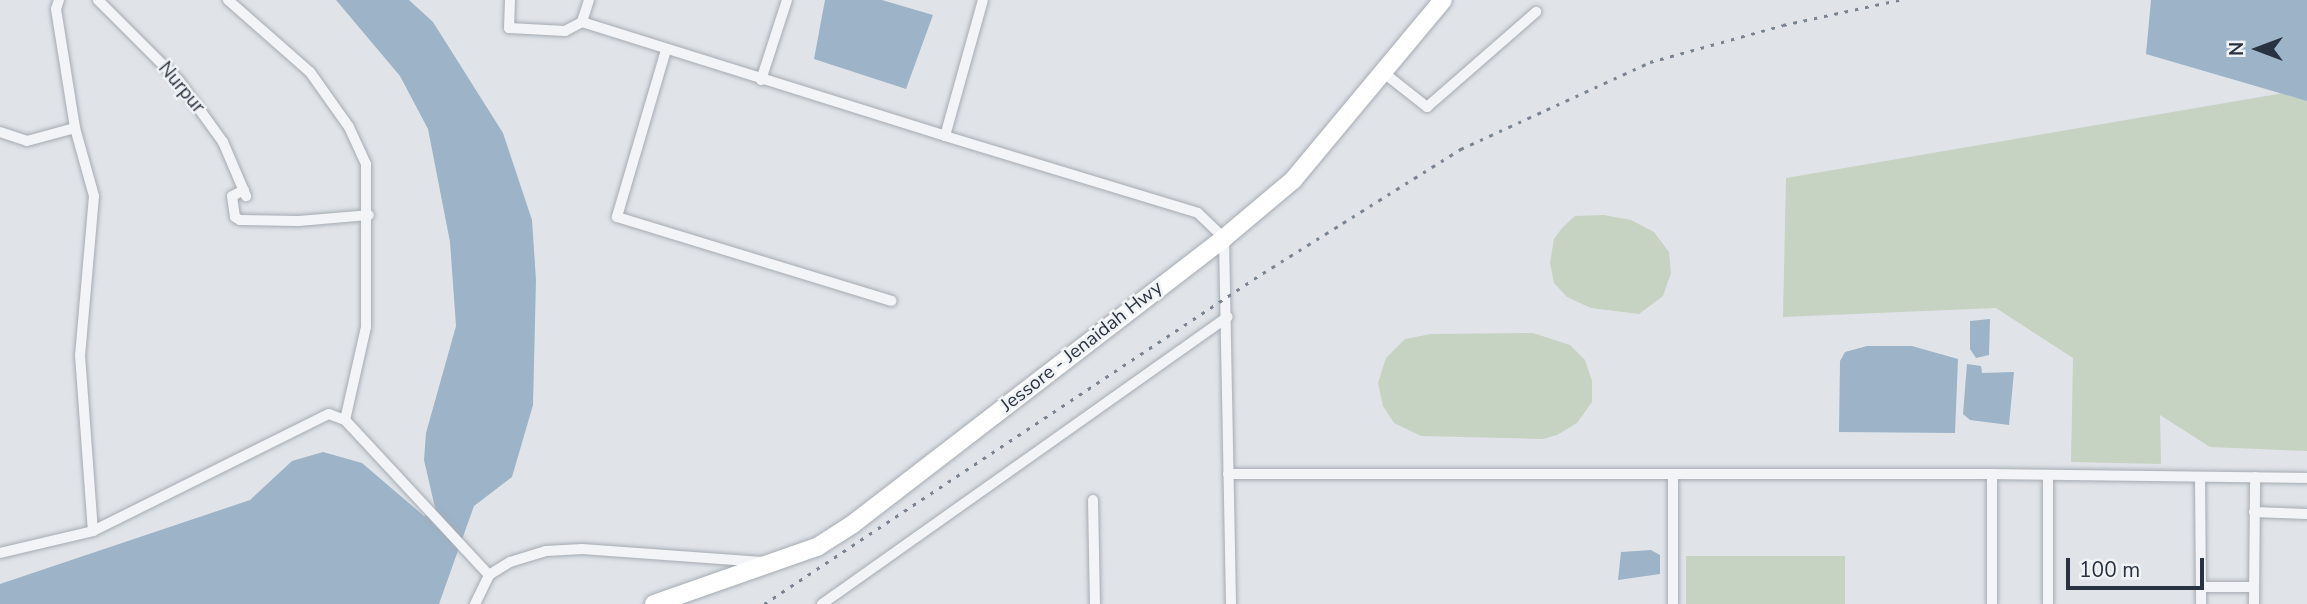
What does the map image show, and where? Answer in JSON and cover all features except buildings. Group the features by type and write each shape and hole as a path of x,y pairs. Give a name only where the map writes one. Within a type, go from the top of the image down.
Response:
{"highway":[{"name":"Jessore - Jenaidah Hwy","path":"654,604 776,563 837,535 1224,238 1293,180 1443,0"}],"street":[{"path":"59,0 56,9 75,128 94,196 80,355 93,531"},
{"name":"Nurpur","path":"98,0 180,80 223,142 245,193 232,196 235,217 240,220 298,221 369,215"},
{"path":"228,0 310,72 349,127 366,164 369,215 366,327 345,419"},
{"path":"510,0 509,28 565,31 582,22 589,0"},
{"path":"761,80 787,0"},
{"path":"945,136 983,0"},
{"path":"1384,73 1427,107 1536,12"},
{"path":"582,22 761,80 1198,213 1224,238 1228,317 1231,604"},
{"path":"666,50 617,217 891,301"},
{"path":"0,132 27,141 75,128"},
{"path":"822,604 1228,317"},
{"path":"0,553 93,531 281,442 318,416 345,419 489,575"},
{"path":"1228,474 1992,474 2307,478"},
{"path":"1673,474 1673,604"},
{"path":"1992,474 1992,604"},
{"path":"2048,475 2048,604"},
{"path":"2254,604 2255,477"},
{"path":"2200,478 2201,604"},
{"path":"1093,500 1095,604"},
{"path":"2254,512 2307,514"},
{"path":"475,604 489,575 529,555 582,549 776,563"},
{"path":"2201,587 2254,587"}],"green space":[{"path":"2307,89 2307,451 2210,447 2160,415 2161,464 2071,462 2073,358 1996,308 1783,317 1786,178"},
{"path":"1604,215 1631,220 1654,232 1669,252 1671,273 1663,296 1639,314 1591,308 1567,297 1554,283 1550,263 1554,239 1562,228 1575,216"},
{"path":"1533,333 1570,345 1585,360 1592,381 1592,402 1577,423 1557,435 1543,439 1421,436 1394,423 1383,406 1378,383 1386,358 1405,339 1431,334"},
{"path":"1686,556 1845,556 1845,604 1686,604"}],"water":[{"path":"336,0 409,0 433,22 503,133 532,220 536,280 533,405 512,477 474,506 439,604 0,604 0,584 250,500 292,461 323,452 362,463 424,516 436,512 424,460 426,433 456,326 450,242 428,129 400,76"},
{"path":"825,0 882,0 933,15 906,89 814,59"},
{"path":"2151,0 2307,0 2307,101 2146,54"},
{"path":"1990,319 1989,355 1976,358 1970,349 1970,321"},
{"path":"1867,346 1912,346 1958,359 1955,433 1839,432 1840,361 1845,352"},
{"path":"1967,364 1981,366 1982,373 2014,372 2009,425 1970,420 1963,414"},
{"path":"1651,550 1660,555 1660,574 1618,580 1621,552"}],"railway":[{"path":"764,604 1263,273 1461,149 1650,62 1783,25 1899,0"}]}
